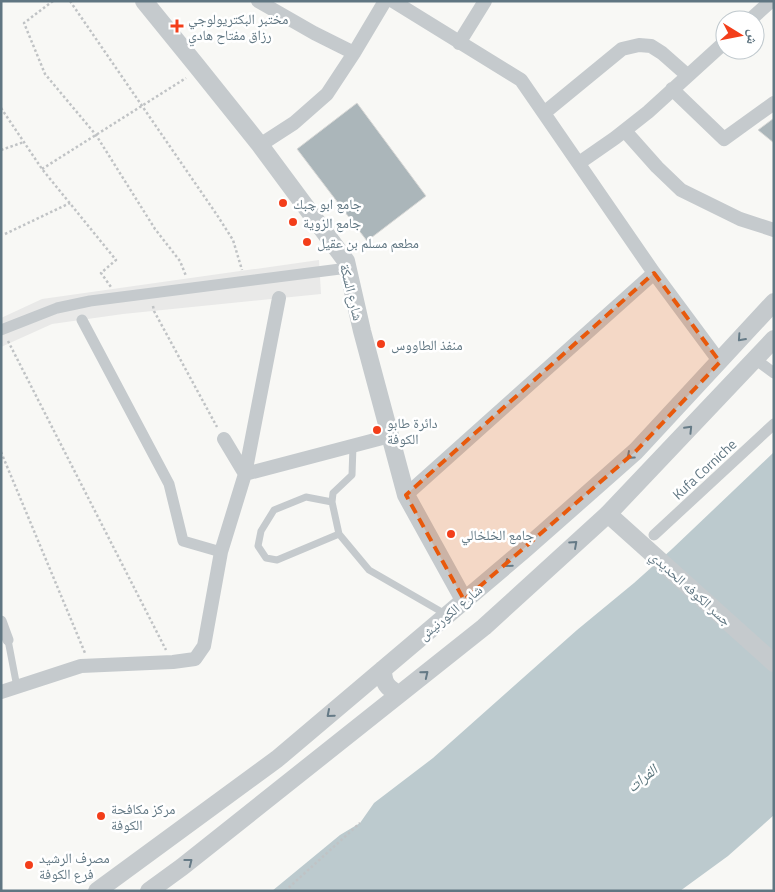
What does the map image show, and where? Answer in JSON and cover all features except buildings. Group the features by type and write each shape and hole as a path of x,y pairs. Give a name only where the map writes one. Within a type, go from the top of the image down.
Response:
{"street":[{"name":"شارع السكة","path":"144,1 260,145 346,261 362,331 406,495 464,600"},
{"path":"258,1 314,34 354,53"},
{"path":"260,145 294,122 327,94 385,1"},
{"path":"393,1 521,80 654,273 720,362"},
{"path":"460,43 485,1"},
{"path":"761,10 771,1"},
{"path":"544,112 622,49 639,45 651,46 662,53 687,76"},
{"path":"579,163 625,131 715,51"},
{"path":"672,89 724,139 774,103"},
{"path":"625,131 644,154 681,190 740,219 774,230"},
{"path":"2,330 56,308 118,297 348,268"},
{"path":"406,495 654,273"},
{"path":"1,692 81,666 173,662 195,659 204,646 221,552 245,474 279,298"},
{"name":"شارع الكورنيش","path":"97,891 277,759 524,550 636,451 774,302"},
{"path":"82,320 169,484 183,541 221,552"},
{"path":"149,891 182,868 484,627 608,514 774,340"},
{"path":"755,359 774,374"},
{"name":"Kufa Corniche","path":"652,543 774,424"},
{"path":"245,474 390,436"},
{"path":"224,439 245,474"},
{"name":"جسر الکوفه الحديدي","path":"608,514 652,543 774,663"},
{"path":"1,621 8,640"},
{"path":"383,669 383,679 386,685 390,690 399,694"},
{"path":"355,692 370,701 373,706 374,715"}],"lane":[{"path":"353,446 352,475 333,493 332,502 339,534 369,570 447,615"},
{"path":"332,502 306,497 274,510 261,531 258,546 266,558 277,560 339,534"},
{"path":"8,640 17,687"}],"path":[{"path":"53,1 24,23 45,74 96,135 155,229 180,261 192,288"},
{"path":"70,1 232,240 239,256 244,281"},
{"path":"42,170 200,70"},
{"path":"1,108 42,170 116,260 101,273 118,297"},
{"path":"1,150 24,142"},
{"path":"5,234 70,202"},
{"path":"150,293 154,311 224,439"},
{"path":"2,330 173,662"},
{"path":"1,452 90,666"},
{"path":"284,891 360,823"}],"highlighted area":[{"path":"654,273 720,362 636,451 464,600 406,495"}],"shaded area":[{"path":"319,260 321,294 123,314 52,324 1,347 1,318 42,299"}],"water":[{"name":"الفرات","path":"774,452 774,815 728,856 680,891 272,891 340,835 360,823 374,803 433,758 577,630 634,583"}],"place":[{"name":"مختبر البكتريولوجي رزاق مفتاح هادي","path":"177,26"},
{"name":"جامع ابو چبك","path":"283,203"},
{"name":"جامع الزوية","path":"293,222"},
{"name":"مطعم مسلم بن عقيل","path":"307,242"},
{"name":"منفذ الطاووس","path":"381,344"},
{"name":"دائرة طابو الكوفة","path":"377,430"},
{"name":"جامع الخلخالي","path":"451,534"},
{"name":"مركز مكافحة الكوفة","path":"101,816"},
{"name":"مصرف الرشيد فرع الكوفة","path":"29,865"}]}
